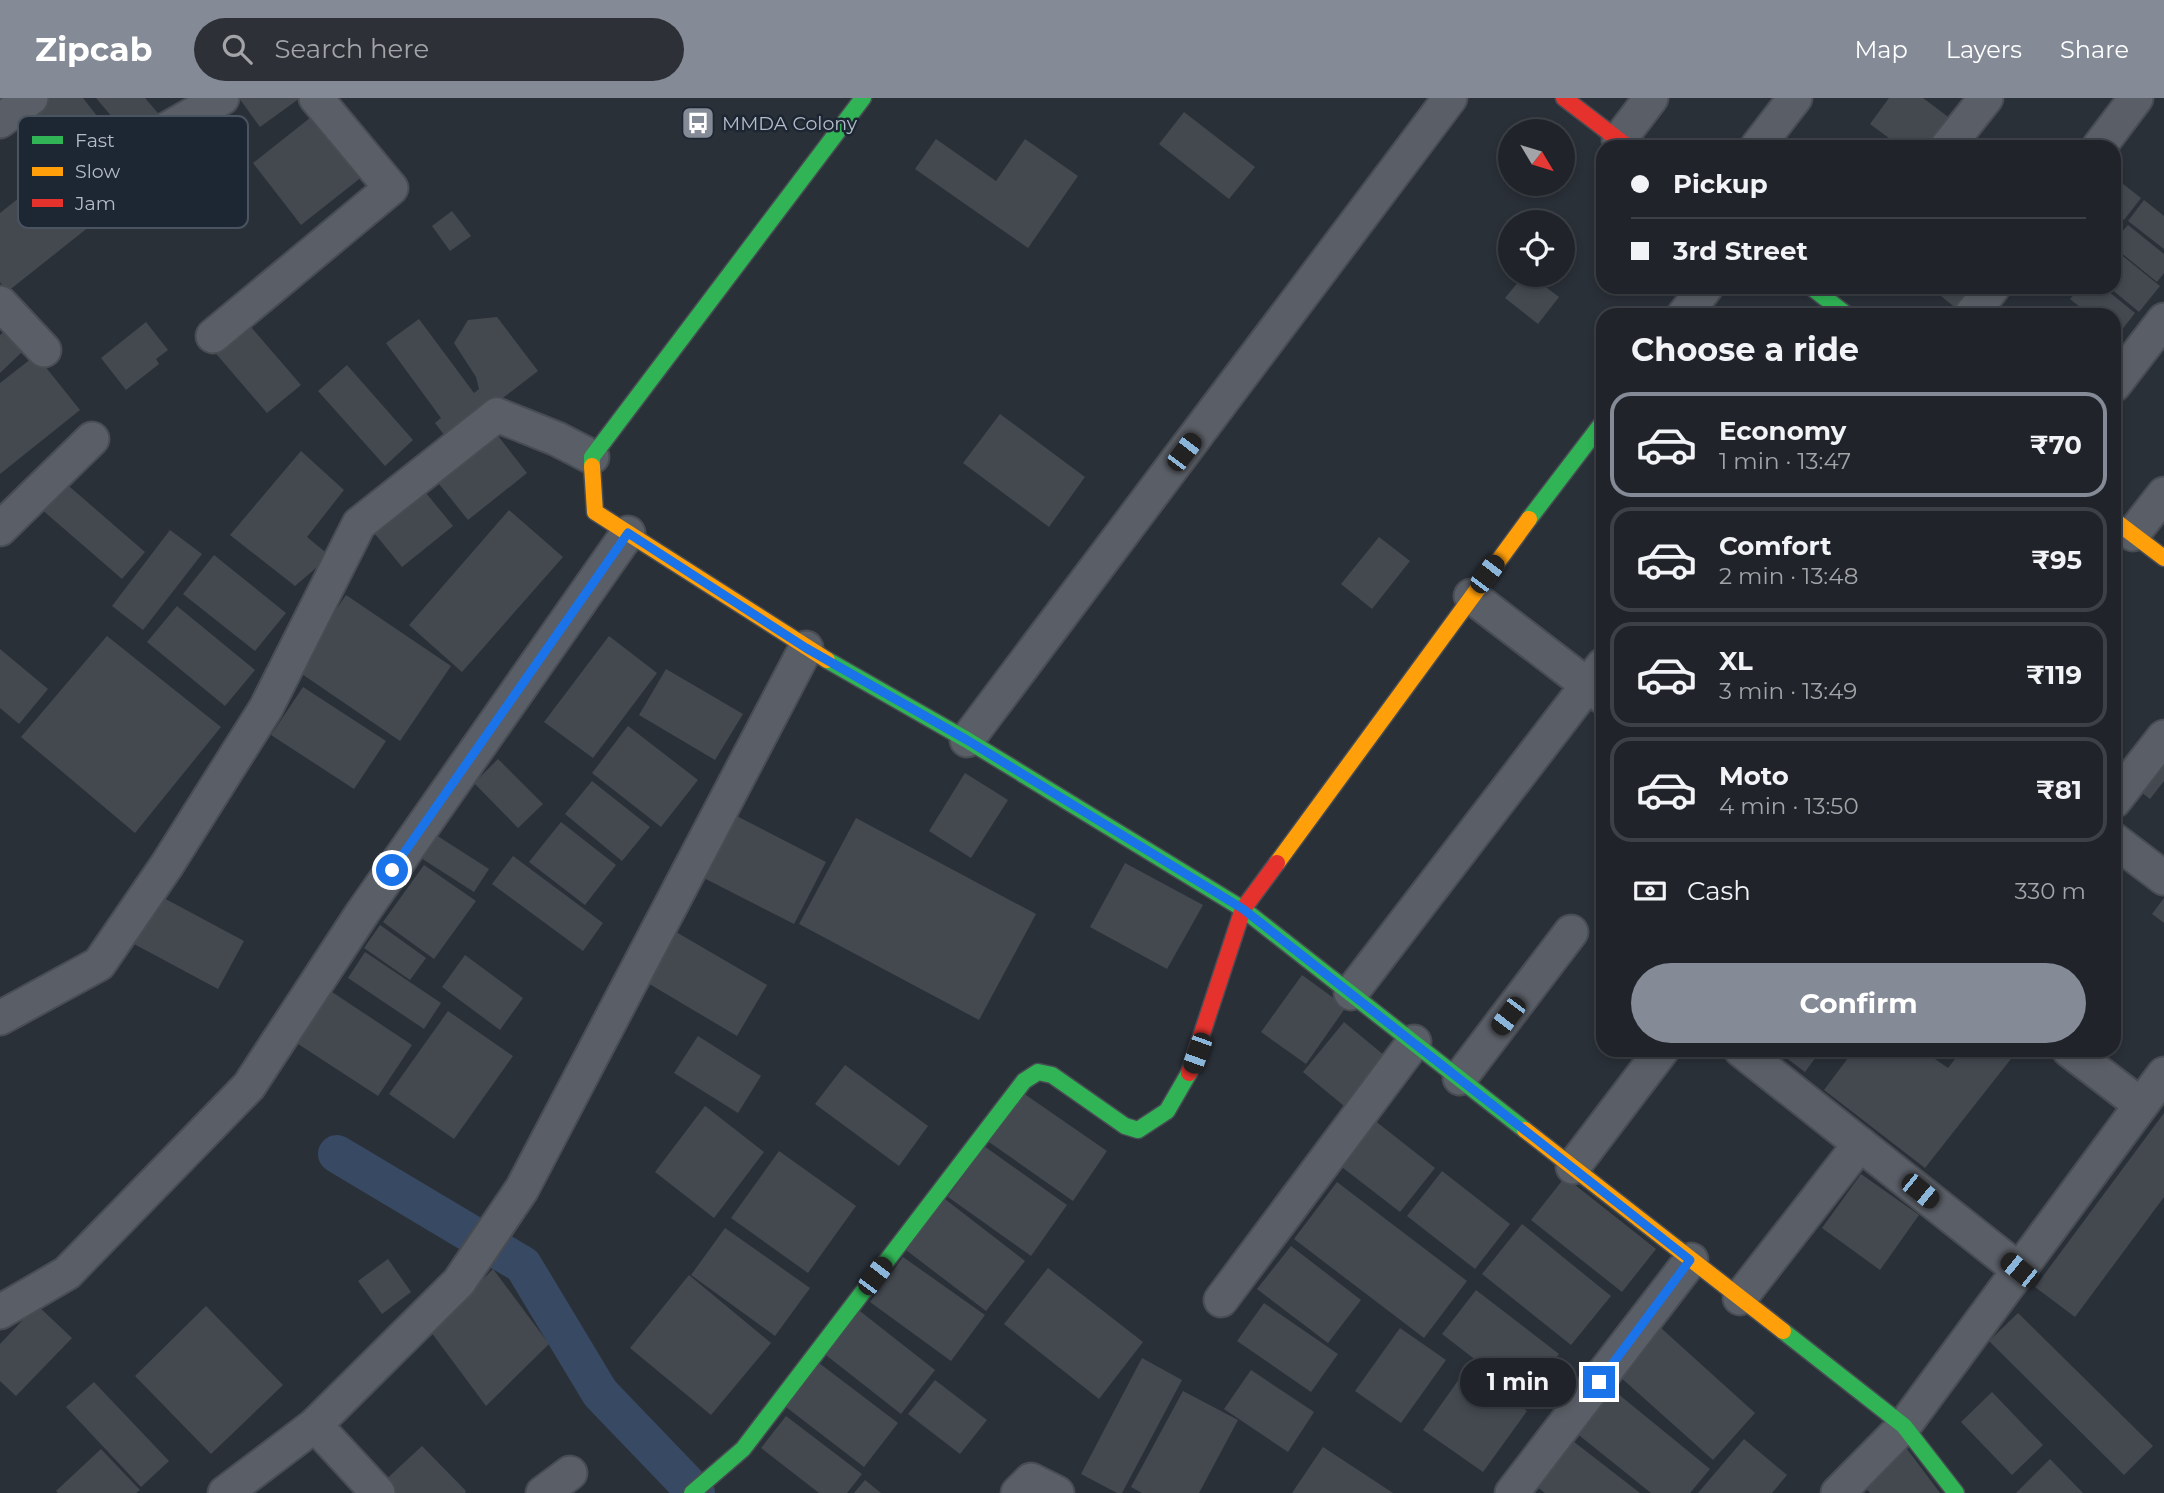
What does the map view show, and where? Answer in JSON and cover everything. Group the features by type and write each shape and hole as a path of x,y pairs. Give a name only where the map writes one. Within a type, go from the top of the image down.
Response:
{"street":[{"path":"0,121 31,98"},
{"path":"190,116 222,98"},
{"path":"213,335 391,188 316,98"},
{"path":"863,98 592,457 595,512 806,648 967,740 1243,909 1904,1426 1955,1493"},
{"path":"967,740 1450,98"},
{"path":"1564,98 1618,140"},
{"path":"1625,140 1651,98"},
{"path":"1762,140 1795,98"},
{"path":"1953,140 1986,98"},
{"path":"2102,140 2120,104"},
{"path":"1690,308 1700,294"},
{"path":"1820,294 1838,308"},
{"path":"1976,308 1988,294"},
{"path":"0,303 44,350"},
{"path":"2121,376 2164,320"},
{"path":"0,1018 99,964 167,865 266,708 359,524 498,415 557,439 592,457"},
{"path":"692,1493 743,1449 1024,1081 1038,1072 1052,1075 1125,1126 1138,1130 1167,1111 1192,1068 1243,909 1471,596 1596,431"},
{"path":"0,529 92,439"},
{"path":"2164,494 2124,527 2164,558"},
{"path":"0,1312 66,1273 249,1086 363,912 628,533"},
{"path":"1471,596 1596,681"},
{"path":"225,1493 315,1425 459,1282 522,1189 806,648"},
{"path":"1351,993 1596,685"},
{"path":"2121,792 2164,737"},
{"path":"2121,845 2164,878"},
{"path":"1461,1079 1571,932"},
{"path":"1221,1300 1414,1042"},
{"path":"1573,1167 1657,1057"},
{"path":"1750,1057 2019,1270"},
{"path":"2078,1057 2141,1105"},
{"path":"1838,1493 1904,1426 2164,1074"},
{"path":"1740,1298 1860,1144"},
{"path":"1512,1493 1690,1260"},
{"path":"315,1425 378,1493"},
{"path":"543,1493 570,1473"},
{"path":"1018,1493 1031,1480 1057,1493"}],"building":[{"path":"49,98 83,98 97,116 26,116"},
{"path":"96,98 145,98 160,116 111,116"},
{"path":"239,98 300,98 260,127"},
{"path":"1889,98 1923,98 1951,119 1935,140 1892,140 1870,124"},
{"path":"1184,112 1255,167 1229,199 1159,144"},
{"path":"315,114 363,176 301,225 253,163"},
{"path":"936,139 996,181 1025,139 1078,176 1028,248 915,169"},
{"path":"2121,182 2141,198 2124,220 2121,218"},
{"path":"18,199 18,228 87,228 7,292 0,282 0,213"},
{"path":"2144,200 2164,216 2164,249 2128,221"},
{"path":"452,211 471,236 450,251 432,226"},
{"path":"2128,225 2164,254 2164,273 2157,282 2121,253 2121,233"},
{"path":"2121,255 2160,286 2139,312 2117,294 2121,294"},
{"path":"1514,287 1546,287 1559,297 1538,324 1505,298"},
{"path":"1939,294 1971,294 1960,308 1956,308"},
{"path":"2074,294 2112,294 2135,313 2121,331 2121,308 2081,308 2070,299"},
{"path":"497,317 538,371 448,440 435,423 441,418 386,343 419,319 474,393 479,389 476,377 454,343 468,320"},
{"path":"245,320 301,385 267,413 212,349"},
{"path":"146,322 168,350 156,359 159,364 126,390 101,358"},
{"path":"5,331 23,351 0,373 0,335"},
{"path":"36,355 80,410 0,474 0,383"},
{"path":"347,365 413,440 385,466 318,391"},
{"path":"1000,414 1085,477 1049,527 963,463"},
{"path":"491,427 527,473 468,520 431,474"},
{"path":"301,451 344,490 307,537 330,556 295,586 230,535"},
{"path":"63,481 145,552 122,579 40,508"},
{"path":"417,482 453,526 402,567 366,523"},
{"path":"509,510 563,557 462,672 409,625"},
{"path":"170,530 202,554 143,630 112,606"},
{"path":"1379,537 1410,561 1372,609 1341,584"},
{"path":"214,555 286,613 255,651 183,594"},
{"path":"346,595 451,666 400,741 296,670"},
{"path":"177,606 255,670 225,706 147,642"},
{"path":"107,636 221,727 135,833 21,737"},
{"path":"609,636 657,673 593,758 544,722"},
{"path":"0,649 48,689 19,724 0,708"},
{"path":"666,669 743,714 715,760 639,715"},
{"path":"303,687 386,741 354,789 271,735"},
{"path":"628,726 698,780 661,827 592,773"},
{"path":"2164,746 2164,781 2150,799 2133,786"},
{"path":"498,759 543,804 518,828 474,783"},
{"path":"965,773 1008,800 971,858 929,831"},
{"path":"592,781 650,827 622,861 565,814"},
{"path":"727,811 826,862 794,924 694,873"},
{"path":"856,818 1036,914 979,1020 799,924"},
{"path":"561,822 616,865 585,905 529,862"},
{"path":"436,835 489,869 474,892 421,858"},
{"path":"513,856 603,923 583,951 492,884"},
{"path":"1125,863 1203,905 1167,969 1090,927"},
{"path":"424,865 476,901 434,959 383,922"},
{"path":"160,896 244,941 218,989 134,944"},
{"path":"2164,898 2164,923 2152,914"},
{"path":"380,925 426,958 410,980 364,948"},
{"path":"671,929 767,985 737,1036 641,979"},
{"path":"365,952 441,1003 424,1029 348,978"},
{"path":"465,955 523,998 500,1030 442,987"},
{"path":"1302,975 1346,1007 1306,1064 1261,1032"},
{"path":"329,990 412,1045 378,1096 295,1042"},
{"path":"448,1011 513,1056 454,1139 389,1094"},
{"path":"1344,1022 1385,1056 1344,1106 1303,1072"},
{"path":"698,1036 761,1076 738,1113 674,1073"},
{"path":"1785,1057 1816,1057 1805,1072"},
{"path":"1849,1057 1932,1057 1948,1068 1957,1057 2012,1057 1925,1168 1824,1090"},
{"path":"845,1065 928,1126 899,1166 815,1104"},
{"path":"1023,1093 1107,1151 1073,1201 989,1142"},
{"path":"705,1106 764,1152 714,1218 655,1172"},
{"path":"2164,1113 2164,1197 2075,1317 2035,1287"},
{"path":"1369,1116 1435,1168 1400,1212 1334,1161"},
{"path":"984,1146 1067,1205 1031,1256 948,1197"},
{"path":"779,1151 856,1206 808,1273 731,1218"},
{"path":"1442,1171 1510,1224 1475,1269 1407,1216"},
{"path":"1861,1174 1919,1215 1880,1270 1822,1228"},
{"path":"1565,1177 1656,1249 1622,1292 1531,1220"},
{"path":"1337,1182 1467,1281 1424,1338 1294,1239"},
{"path":"941,1196 1025,1261 986,1311 902,1247"},
{"path":"1522,1224 1611,1296 1571,1345 1482,1274"},
{"path":"725,1228 810,1288 775,1336 691,1275"},
{"path":"1291,1246 1361,1300 1328,1343 1257,1289"},
{"path":"903,1257 985,1315 951,1361 870,1302"},
{"path":"388,1259 411,1292 382,1314 358,1281"},
{"path":"1048,1268 1143,1342 1099,1399 1004,1324"},
{"path":"493,1269 549,1344 486,1406 431,1332"},
{"path":"689,1275 771,1343 711,1415 630,1348"},
{"path":"1476,1290 1559,1354 1525,1398 1442,1334"},
{"path":"1264,1303 1338,1354 1311,1392 1237,1341"},
{"path":"37,1305 72,1338 16,1396 0,1381 0,1344"},
{"path":"206,1306 283,1385 211,1454 135,1376"},
{"path":"856,1308 935,1370 901,1414 822,1352"},
{"path":"2018,1313 2153,1446 2124,1475 1989,1341"},
{"path":"1400,1328 1446,1360 1401,1423 1355,1391"},
{"path":"1661,1328 1755,1413 1713,1460 1618,1375"},
{"path":"1142,1358 1182,1380 1122,1493 1117,1493 1081,1474"},
{"path":"819,1363 898,1423 864,1467 786,1407"},
{"path":"1467,1368 1527,1411 1483,1472 1423,1430"},
{"path":"1251,1370 1314,1412 1288,1452 1224,1409"},
{"path":"935,1380 987,1420 960,1454 908,1414"},
{"path":"94,1382 169,1461 141,1487 66,1407"},
{"path":"1606,1384 1710,1469 1690,1493 1651,1493 1570,1428"},
{"path":"1183,1391 1238,1420 1199,1493 1142,1493 1131,1487"},
{"path":"1992,1392 2043,1445 2012,1475 1961,1422"},
{"path":"786,1416 862,1474 847,1493 819,1493 761,1448"},
{"path":"1569,1438 1640,1493 1545,1493 1533,1484"},
{"path":"1744,1439 1787,1475 1772,1493 1698,1493"},
{"path":"1904,1445 1940,1493 1870,1493 1862,1484"},
{"path":"422,1446 465,1493 387,1493 380,1485"},
{"path":"1323,1447 1393,1493 1292,1493"},
{"path":"101,1449 140,1490 136,1493 56,1491"},
{"path":"2050,1459 2083,1493 2016,1493"},
{"path":"865,1480 881,1493 854,1493"}],"waterway":[{"path":"337,1154 523,1265 600,1393 696,1493"}],"traffic: fast":[{"path":"592,466 592,457 863,98"},
{"path":"1820,294 1838,308"},
{"path":"1529,519 1596,431"},
{"path":"827,660 967,740 1243,909 1525,1130"},
{"path":"692,1493 743,1449 1024,1081 1038,1072 1052,1075 1125,1126 1138,1130 1167,1111 1189,1073"},
{"path":"1783,1331 1904,1426 1956,1493"}],"traffic: slow":[{"path":"592,466 595,512 827,660"},
{"path":"1277,863 1529,519"},
{"path":"2121,525 2164,558"},
{"path":"1525,1130 1783,1331"}],"traffic: jam":[{"path":"1564,98 1619,140"},
{"path":"1189,1073 1243,909 1277,863"}],"place":[{"name":"MMDA Colony","path":"698,123"}],"route":[{"path":"392,870 628,533 806,648 967,740 1243,909 1690,1260 1599,1382"}]}
